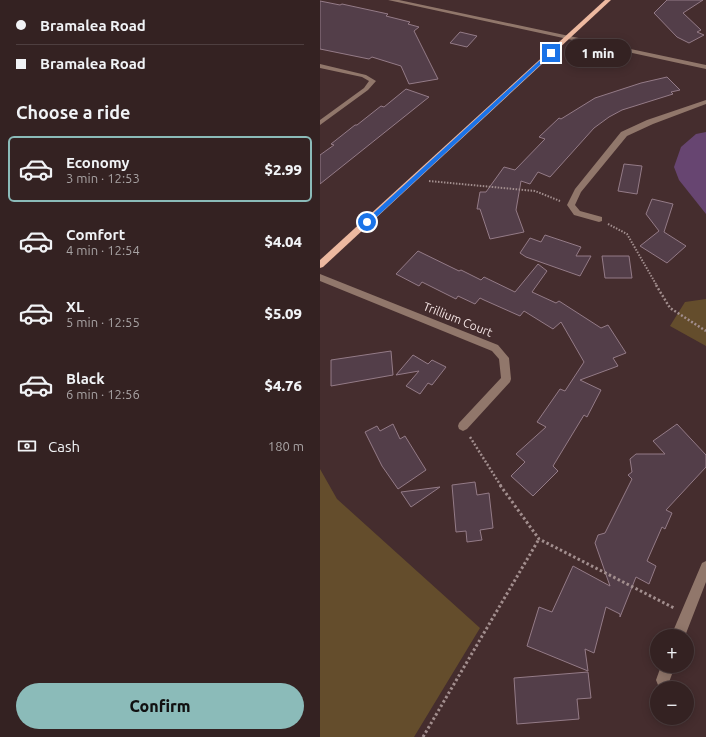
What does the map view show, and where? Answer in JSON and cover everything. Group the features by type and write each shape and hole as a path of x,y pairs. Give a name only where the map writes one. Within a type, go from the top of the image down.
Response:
{"main road":[{"path":"320,265 608,0"}],"street":[{"path":"391,0 706,67"},
{"path":"320,66 364,76 373,81 366,89 320,123"},
{"path":"599,219 577,213 572,205 578,191 624,134 650,122 706,102"},
{"name":"Trillium Court","path":"320,277 495,348 504,358 506,379 463,426"},
{"path":"681,629 706,566"},
{"path":"664,680 666,673"}],"path":[{"path":"414,179 535,191 572,205"},
{"path":"599,219 627,234 670,308 706,331"},
{"path":"463,426 503,489 539,538 686,614"},
{"path":"423,737 539,538"}],"shaded area":[{"path":"706,132 706,214 679,180 674,167 681,147 696,134"},
{"path":"706,299 706,346 670,326 685,302"},
{"path":"320,469 337,499 480,628 414,737 320,737"}],"building":[{"path":"667,0 703,0 683,13 701,30 697,32 704,35 689,43 677,37 654,13"},
{"path":"320,1 388,14 386,16 410,22 408,24 419,27 414,31 438,79 409,84 401,66 372,57 369,59 320,49"},
{"path":"460,32 477,36 467,47 450,43"},
{"path":"667,77 680,90 671,92 673,94 622,110 609,117 594,128 550,177 538,172 530,184 521,181 516,210 524,232 490,239 480,209 477,209 480,192 486,192 504,167 515,170 545,139 539,137 559,118 561,119 595,98 641,83"},
{"path":"406,89 429,97 320,184 320,155 334,145 331,144 355,125 381,106 384,107"},
{"path":"624,164 642,166 637,194 618,191"},
{"path":"652,199 673,204 664,232 686,246 667,263 640,246 659,231 646,214"},
{"path":"545,235 581,247 576,256 591,256 580,276 526,257 520,253 530,238 541,242"},
{"path":"418,251 459,271 461,270 481,280 484,277 515,292 538,264 547,271 532,292 556,303 559,301 601,328 608,325 626,353 613,358 618,366 580,380 601,390 587,417 584,415 553,466 558,471 533,496 511,476 525,462 516,454 546,427 537,422 560,389 565,391 584,362 561,322 553,329 524,311 520,316 480,298 475,304 458,296 456,299 422,282 419,286 396,274"},
{"path":"602,256 629,256 632,278 605,278"},
{"path":"391,351 393,375 331,386 331,360"},
{"path":"413,355 428,364 432,360 446,367 432,385 428,383 420,394 406,386 419,371 396,375"},
{"path":"393,424 400,439 405,436 426,470 398,489 382,466 365,432 377,426 380,431"},
{"path":"677,424 706,455 706,467 666,510 672,513 665,529 662,527 647,561 656,566 649,584 636,577 620,617 620,614 606,607 594,653 585,649 588,671 527,646 539,607 552,612 573,566 610,586 595,543 598,535 605,533 632,479 628,475 632,472 630,459 636,454 665,454 653,441"},
{"path":"475,482 477,495 489,493 493,528 480,530 482,540 467,542 466,531 456,532 452,485"},
{"path":"440,487 411,507 401,492"},
{"path":"588,672 591,698 577,699 579,719 517,724 514,678"}],"route":[{"path":"367,222 551,53"}]}
